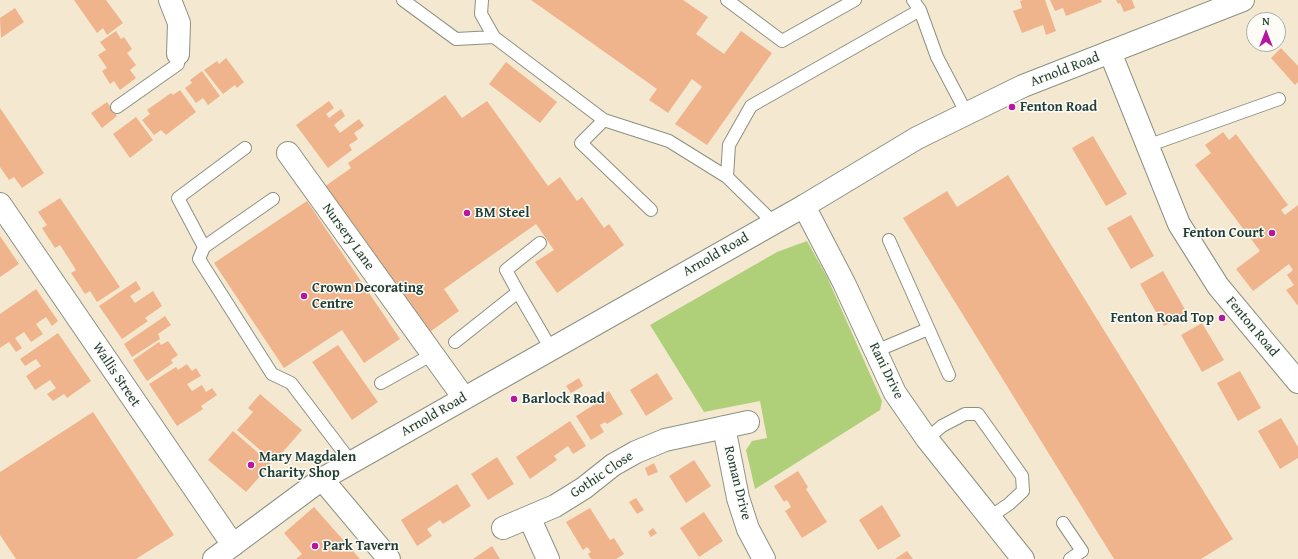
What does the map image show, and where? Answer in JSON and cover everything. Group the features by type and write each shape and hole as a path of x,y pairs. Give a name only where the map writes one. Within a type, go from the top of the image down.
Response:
{"street":[{"path":"170,0 179,23 178,54"},
{"name":"Arnold Road","path":"214,559 322,479 804,206 854,174 917,138 1024,86 1242,0"},
{"name":"Fenton Road","path":"1110,52 1179,224 1218,286 1298,382"},
{"name":"Nursery Lane","path":"288,153 464,398"},
{"name":"Wallis Street","path":"0,204 233,545"},
{"name":"Rani Drive","path":"804,206 844,283 895,393 927,439 1023,559"},
{"name":"Gothic Close","path":"502,528 555,506 584,488 613,465 636,452 665,440 748,422"},
{"name":"Roman Drive","path":"724,427 738,498 748,529 764,559"},
{"path":"322,479 389,559"},
{"path":"529,517 548,559"}],"lane":[{"path":"403,0 456,39 494,37"},
{"path":"482,0 480,14 494,37 604,120 669,141 728,177 774,223"},
{"path":"727,0 782,41 855,0"},
{"path":"728,177 729,145 751,106 916,5 937,57 967,114"},
{"path":"117,107 178,64 178,54"},
{"path":"1148,146 1279,100"},
{"path":"604,120 581,143 651,210"},
{"path":"204,246 178,198 245,148"},
{"path":"274,199 204,246 199,259 272,374 291,383 351,462"},
{"path":"889,240 949,375"},
{"path":"540,243 506,270 551,349"},
{"path":"455,342 518,292"},
{"path":"876,351 928,329"},
{"path":"381,383 433,354"},
{"path":"927,439 942,426 965,414 978,414 1022,476 1023,491 1010,504 990,517"},
{"path":"1063,523 1082,551 1070,559"}],"green space":[{"path":"807,241 827,277 882,401 880,410 755,489 746,450 752,441 767,438 760,401 704,412 650,325 777,252"}],"building":[{"path":"74,0 106,0 123,23 107,35 103,28 97,33"},
{"path":"531,0 683,0 708,17 696,34 724,54 741,31 772,53 707,145 675,124 702,87 692,79 668,113 649,100 657,89"},
{"path":"1045,0 1056,31 1046,35 1043,25 1022,33 1013,11 1022,8 1020,1"},
{"path":"1050,0 1101,0 1102,2 1066,16 1063,8 1055,11"},
{"path":"1116,0 1132,0 1135,8 1124,12 1120,3 1118,4"},
{"path":"15,8 24,22 1,38 0,18"},
{"path":"116,31 121,39 124,37 132,49 127,53 136,65 130,70 136,78 120,90 114,81 110,84 102,71 107,68 98,55 106,50 100,42"},
{"path":"1277,52 1285,52 1298,66 1298,82 1295,85 1271,58"},
{"path":"226,58 244,82 237,88 235,85 223,94 204,70 217,61 219,64"},
{"path":"506,62 557,102 540,123 489,84"},
{"path":"202,71 220,96 208,105 203,98 196,103 185,88 192,83 190,80"},
{"path":"180,90 196,112 166,135 161,130 154,135 142,120 150,114 147,110 171,93 173,95"},
{"name":"BM Steel","path":"445,95 462,118 487,101 548,186 560,177 577,201 582,197 604,228 609,224 624,245 557,293 535,262 554,250 536,224 444,289 459,311 427,334 324,187 351,168 348,163"},
{"path":"329,101 334,108 326,114 329,118 341,109 345,116 334,125 340,133 359,119 364,126 354,133 358,139 349,145 352,150 328,168 296,125"},
{"path":"107,102 117,116 102,128 91,113"},
{"path":"0,108 44,173 22,188 14,177 9,180 0,167"},
{"path":"136,117 153,140 130,158 113,134"},
{"name":"Fenton Court","path":"1223,132 1229,140 1236,134 1288,205 1281,210 1285,215 1298,205 1298,306 1286,290 1294,285 1287,275 1293,270 1289,264 1253,291 1236,269 1260,251 1195,165 1211,153 1205,145"},
{"path":"1093,136 1127,194 1106,206 1072,148"},
{"path":"1008,175 1233,539 1201,559 1114,559 903,218 947,191 957,207"},
{"path":"60,198 120,287 97,302 90,291 85,294 71,273 76,270 60,245 55,248 42,228 47,225 38,212"},
{"name":"Crown Decorating Centre","path":"307,201 400,339 364,363 342,330 284,368 214,263"},
{"path":"1131,215 1154,256 1131,269 1107,228"},
{"path":"0,236 19,264 0,277"},
{"path":"1163,271 1187,313 1164,326 1140,284"},
{"path":"136,281 141,289 130,296 135,303 153,291 162,306 145,318 148,321 122,339 99,306"},
{"path":"36,289 58,321 52,326 46,317 36,324 43,334 31,342 24,332 15,338 22,348 16,352 9,342 0,348 0,314"},
{"path":"165,316 171,325 158,334 160,339 132,357 124,344"},
{"path":"1202,323 1224,360 1202,372 1181,335"},
{"path":"58,333 91,381 67,398 64,394 53,401 47,394 56,388 50,380 35,390 26,376 41,366 36,359 25,366 20,359"},
{"path":"168,341 178,355 171,360 173,363 147,381 133,360 159,342 161,345"},
{"path":"338,345 378,402 352,420 312,362"},
{"path":"187,364 192,371 196,368 201,376 187,384 192,391 202,385 206,392 212,388 217,395 201,406 203,409 177,426 149,384 176,367 178,370"},
{"path":"1240,371 1261,408 1238,421 1217,383"},
{"path":"657,373 673,399 646,416 630,390"},
{"path":"579,378 583,386 571,393 566,386"},
{"path":"609,391 623,414 607,424 605,422 600,425 604,432 591,440 576,416 595,404 592,401"},
{"path":"260,394 302,430 274,462 237,430 253,412 248,408"},
{"path":"93,412 174,535 136,559 16,559 0,535 0,472"},
{"path":"1281,418 1298,447 1298,458 1280,469 1258,431"},
{"path":"570,421 586,446 573,454 568,446 554,456 557,460 530,479 516,457"},
{"path":"233,431 271,464 246,492 208,460"},
{"path":"497,457 514,484 488,500 471,474"},
{"path":"694,460 711,486 686,503 669,476"},
{"path":"654,463 658,472 648,476 645,468"},
{"path":"798,471 808,487 806,489 827,522 802,538 785,511 791,507 787,500 784,502 774,486"},
{"path":"457,484 471,506 443,524 440,520 427,529 432,536 417,546 401,520"},
{"path":"636,498 644,510 637,514 629,502"},
{"path":"882,505 901,536 878,550 859,520"},
{"path":"314,507 360,559 296,559 302,554 284,533"},
{"path":"590,508 610,540 614,538 624,554 616,559 591,559 588,554 591,552 587,547 583,550 566,522"},
{"path":"704,512 723,541 699,557 680,528"},
{"path":"653,528 657,533 651,537 648,532"},
{"path":"492,546 500,559 473,559"},
{"path":"907,551 913,559 895,559"}],"place":[{"name":"Fenton Road","path":"1012,107"},
{"name":"BM Steel","path":"467,213"},
{"name":"Fenton Court","path":"1272,233"},
{"name":"Crown Decorating Centre","path":"304,296"},
{"name":"Fenton Road Top","path":"1222,318"},
{"name":"Barlock Road","path":"514,399"},
{"name":"Mary Magdalen Charity Shop","path":"251,465"},
{"name":"Park Tavern","path":"315,546"}]}
